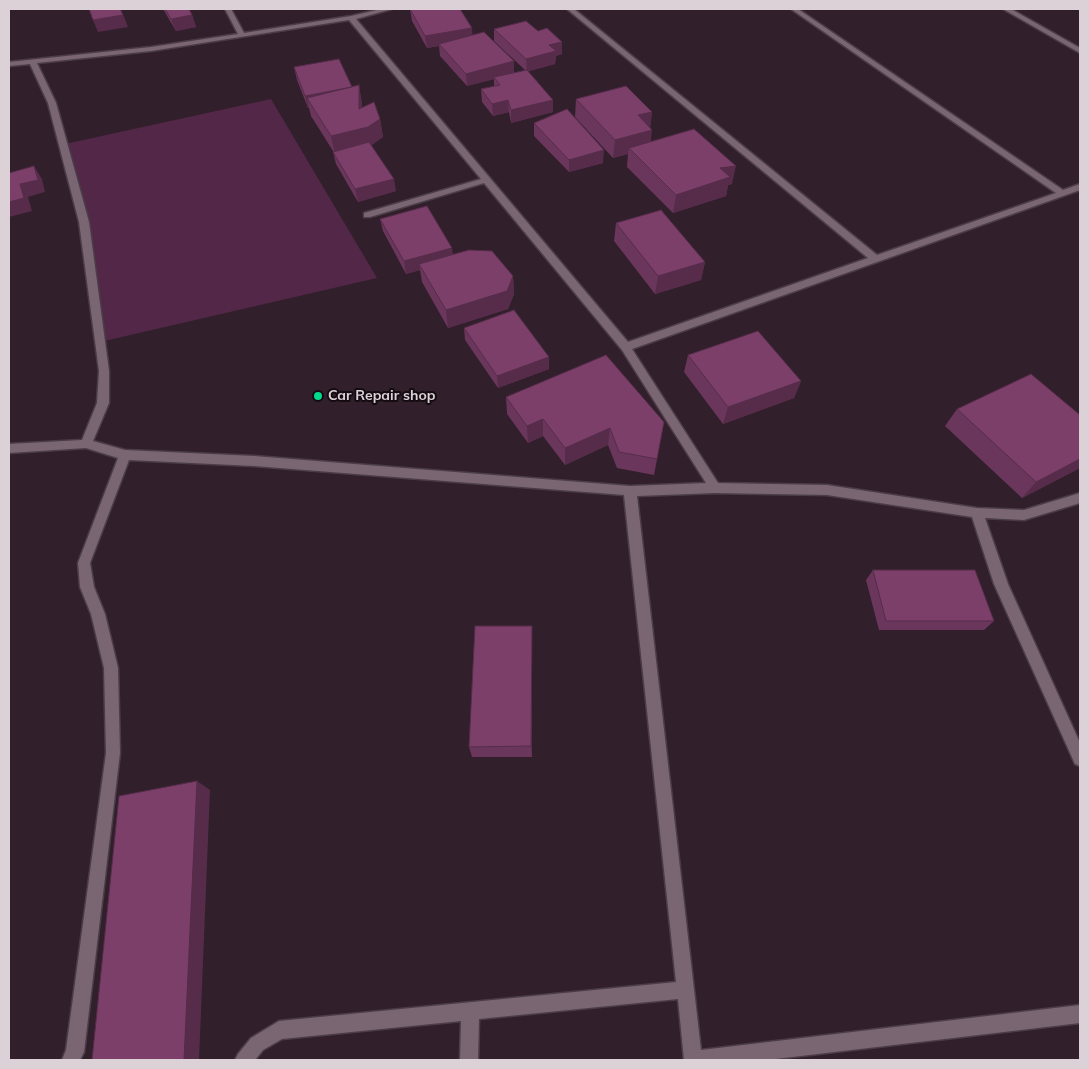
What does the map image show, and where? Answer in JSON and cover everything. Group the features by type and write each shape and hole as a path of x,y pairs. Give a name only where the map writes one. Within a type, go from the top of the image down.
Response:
{"street":[{"path":"228,9 242,36"},
{"path":"9,64 151,49 242,36 351,18 389,9"},
{"path":"570,9 874,258"},
{"path":"794,9 1062,192"},
{"path":"1006,9 1080,51"},
{"path":"351,18 626,347 715,488"},
{"path":"33,62 52,103 84,222 104,371 103,403 86,444"},
{"path":"367,215 487,180"},
{"path":"626,347 874,258 1080,187"},
{"path":"9,449 86,444 125,455 254,462 630,492 715,488 827,490 977,513 1024,515 1080,498"},
{"path":"71,1060 75,1052 113,753 110,668 98,614 87,587 84,563 125,455"},
{"path":"630,492 693,1060 1080,1014"},
{"path":"977,513 1001,584 1080,759"},
{"path":"244,1060 257,1044 279,1030 684,990"},
{"path":"469,1060 470,1011"}],"shaded area":[{"path":"271,99 377,278 100,342 65,144"}],"building":[{"path":"89,9 120,9 123,15 93,20"},
{"path":"165,9 189,9 192,15 171,19"},
{"path":"410,9 460,9 472,28 425,36"},
{"path":"526,21 538,31 547,28 562,42 549,45 556,51 526,59 494,29"},
{"path":"484,32 514,61 466,74 439,44"},
{"path":"339,59 352,87 305,96 294,67"},
{"path":"527,70 553,100 511,110 508,100 492,104 481,89 500,85 494,77"},
{"path":"359,85 359,109 374,102 380,119 368,127 331,136 307,98"},
{"path":"626,86 652,112 638,115 652,130 615,140 576,99"},
{"path":"567,109 604,150 569,160 534,123"},
{"path":"694,129 736,166 720,168 730,177 676,195 629,148"},
{"path":"369,142 394,179 355,189 333,152"},
{"path":"34,166 38,180 20,184 24,198 9,202 9,173"},
{"path":"427,206 452,248 404,261 380,219"},
{"path":"661,210 705,262 658,276 616,223"},
{"path":"469,250 492,251 513,276 507,291 446,310 419,264"},
{"path":"514,310 549,357 497,376 464,328"},
{"path":"758,331 801,381 728,407 688,355"},
{"path":"606,355 664,422 657,459 619,452 610,428 565,448 543,419 527,426 506,397"},
{"path":"1031,374 1080,415 1080,459 1036,482 957,409"},
{"path":"873,570 975,570 994,621 886,621"},
{"path":"475,626 532,626 531,746 469,747"},
{"path":"197,781 184,1060 92,1060 119,796"}],"place":[{"name":"Car Repair shop","path":"318,396"}]}
